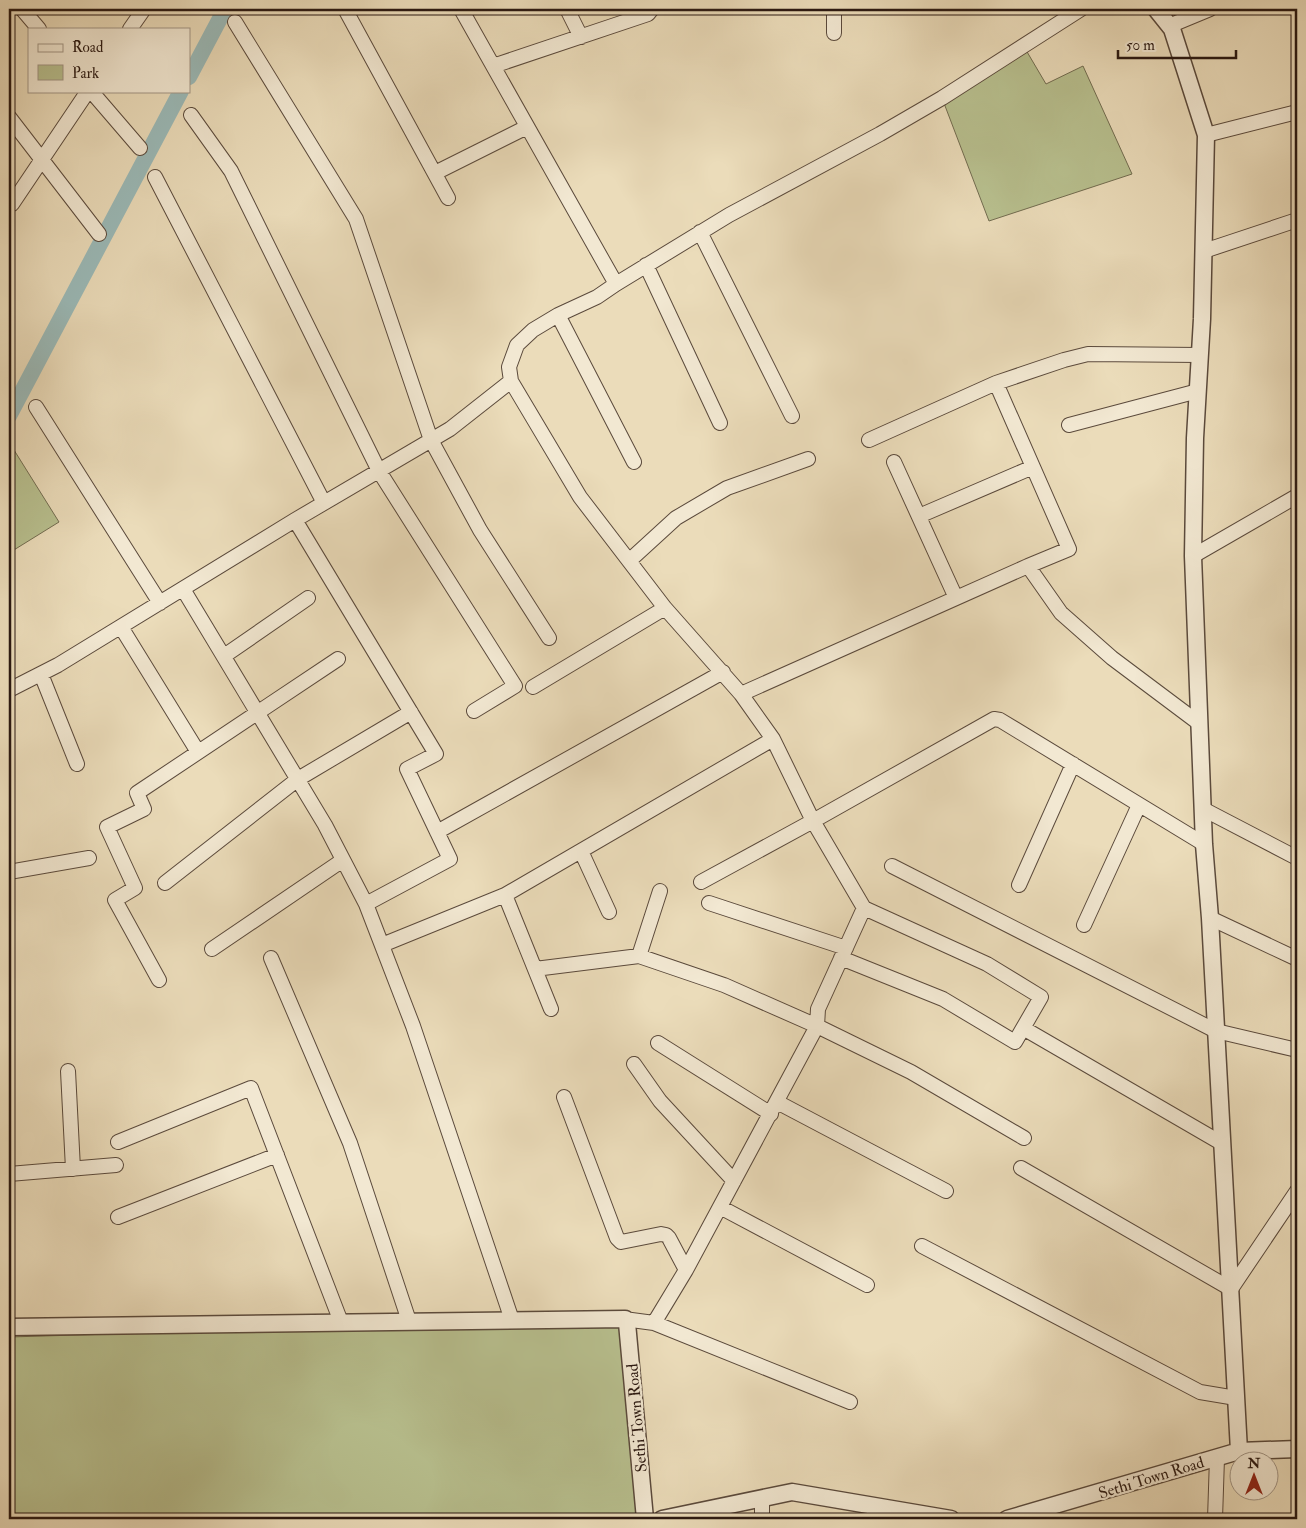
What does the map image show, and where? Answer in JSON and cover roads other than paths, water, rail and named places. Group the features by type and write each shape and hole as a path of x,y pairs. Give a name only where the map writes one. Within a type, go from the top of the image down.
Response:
{"street":[{"path":"22,9 38,28"},
{"path":"131,28 144,9"},
{"path":"345,9 448,198"},
{"path":"460,9 616,284"},
{"path":"567,9 581,36"},
{"path":"493,66 648,14 652,9"},
{"path":"834,9 834,33"},
{"path":"709,903 844,953 943,999 1015,1042 1042,997 987,964 864,908 813,821 773,739 741,694 665,608 580,497 511,381 509,367 517,345 534,330 558,315 598,297 700,232 880,134 1081,9"},
{"path":"1156,9 1172,30 1206,134 1204,251 1195,438 1193,556 1204,844 1210,918 1239,1450"},
{"path":"1169,26 1210,9"},
{"path":"235,22 356,218 431,440 480,530 549,638"},
{"path":"12,204 89,92"},
{"path":"91,92 140,148"},
{"path":"1206,134 1297,112"},
{"path":"191,115 231,171 379,471 515,686 474,711"},
{"path":"9,117 99,234"},
{"path":"435,173 527,127"},
{"path":"155,177 324,503"},
{"path":"1204,251 1297,220"},
{"path":"700,232 792,416"},
{"path":"646,265 720,423"},
{"path":"558,315 634,462"},
{"path":"869,440 996,383 1064,360 1088,354 1200,355"},
{"path":"9,690 58,665 324,503 450,429 511,381"},
{"path":"741,694 1070,549 996,383"},
{"path":"1069,425 1198,391"},
{"path":"36,407 160,603"},
{"path":"629,561 676,518 727,488 808,459"},
{"path":"894,462 956,598"},
{"path":"919,516 1033,467"},
{"path":"1193,556 1297,496"},
{"path":"296,520 436,754 407,769 450,859 366,904"},
{"path":"1028,566 1061,613 1112,658 1200,724"},
{"path":"183,589 326,825 366,904 413,1026 512,1320"},
{"path":"224,656 308,598"},
{"path":"533,687 665,608"},
{"path":"121,627 198,752"},
{"path":"159,980 115,900 135,888 108,827 144,809 137,793 338,659"},
{"path":"437,832 723,672"},
{"path":"41,674 77,764"},
{"path":"165,883 298,779 411,712"},
{"path":"701,882 994,719 1000,720 1204,844"},
{"path":"382,945 506,895 773,739"},
{"path":"1019,885 1072,764"},
{"path":"1084,925 1138,805"},
{"path":"1203,809 1297,858"},
{"path":"581,850 609,912"},
{"path":"9,872 89,858"},
{"path":"212,949 344,860"},
{"path":"892,866 1216,1031 1297,1050"},
{"path":"639,956 660,891"},
{"path":"506,895 551,1008"},
{"path":"654,1323 686,1270 817,1026 818,1008 864,908"},
{"path":"1210,918 1295,958"},
{"path":"535,970 639,956 724,985 817,1026 911,1072 1024,1138"},
{"path":"271,958 350,1143 409,1322"},
{"path":"1023,1028 1223,1144"},
{"path":"658,1043 774,1108 946,1191"},
{"path":"634,1064 660,1101 734,1181"},
{"path":"68,1071 73,1169"},
{"path":"118,1142 251,1088 341,1322"},
{"path":"564,1097 617,1238 621,1242 661,1234 666,1235 686,1270"},
{"path":"118,1217 277,1155"},
{"path":"9,1174 116,1165"},
{"path":"1022,1168 1231,1289"},
{"path":"1231,1289 1297,1191"},
{"path":"720,1207 867,1286"},
{"path":"922,1246 1200,1392 1236,1398"},
{"path":"9,1327 624,1319 654,1323 850,1402"},
{"name":"Sethi Town Road","path":"624,1319 627,1323 645,1519"},
{"name":"Sethi Town Road","path":"1268,1450 1297,1449"},
{"name":"Sethi Town Road","path":"1007,1519 1228,1454"},
{"path":"1215,1519 1217,1458"},
{"path":"662,1519 792,1492 951,1519"},
{"path":"762,1499 762,1519"}],"waterway":[{"path":"190,75 225,9"},
{"path":"9,416 180,92"}]}
